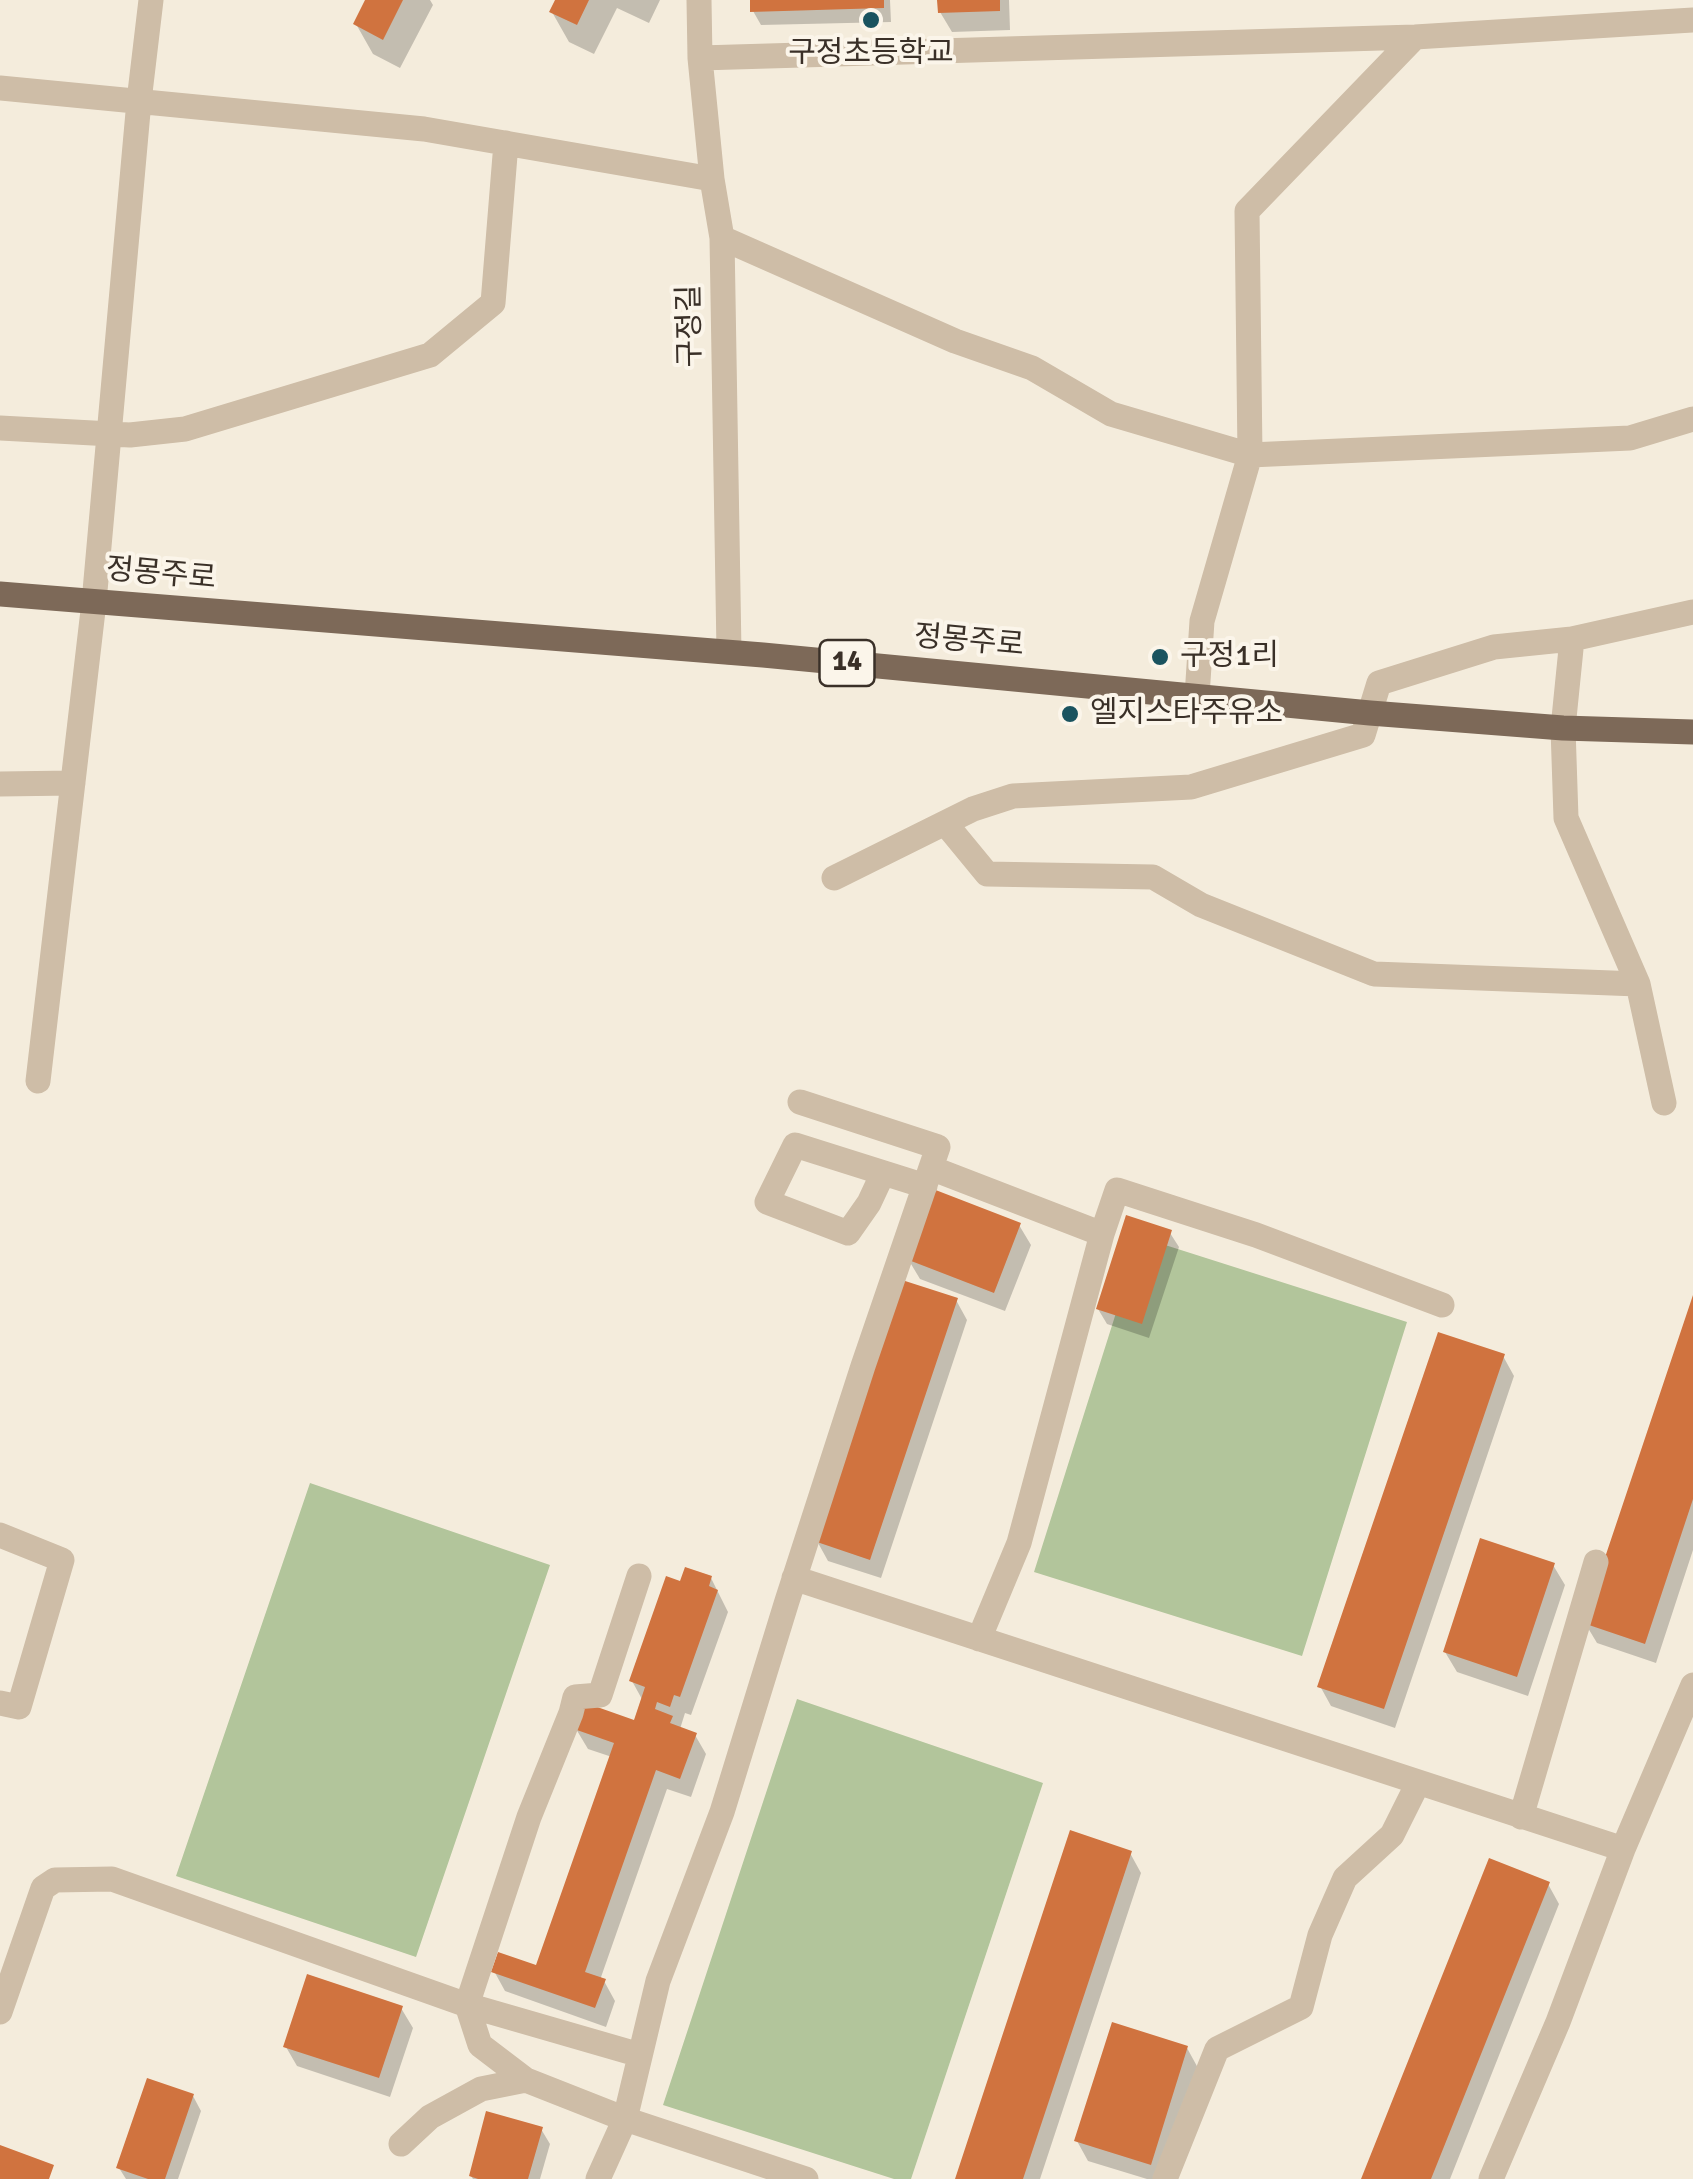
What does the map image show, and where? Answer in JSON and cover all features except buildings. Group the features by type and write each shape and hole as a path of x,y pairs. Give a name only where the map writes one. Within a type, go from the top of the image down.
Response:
{"main road":[{"name":"정몽주로","path":"0,594 729,652 1370,713 1563,728 1693,732"}],"street":[{"path":"38,1081 94,602 138,102 151,0"},
{"name":"구정길","path":"700,0 700,58 722,238 729,652"},
{"path":"700,58 1414,38 1693,20"},
{"path":"1197,696 1202,620 1250,455 1248,211 1414,38"},
{"path":"0,88 424,129 712,179"},
{"path":"0,428 130,436 185,429 430,354 493,303 506,143"},
{"path":"722,238 955,341 1032,368 1111,414 1250,455 1630,438 1693,419"},
{"path":"834,878 973,809 1012,796 1192,787 1362,735 1378,683 1494,647 1572,639 1693,612"},
{"path":"1572,639 1563,728 1566,818 1638,984 1664,1103"},
{"path":"0,784 72,783"},
{"path":"945,823 988,874 1153,877 1201,905 1374,974 1638,984"},
{"path":"598,2179 625,2120 658,1981 722,1812 794,1578 938,1147 800,1102"},
{"path":"883,1173 928,1177 1102,1234"},
{"path":"979,1639 1019,1543 1117,1190 1256,1235 1442,1304"},
{"path":"0,1535 62,1560 19,1707 0,1703"},
{"path":"1521,1817 1596,1562"},
{"path":"639,1576 600,1695 575,1697 529,1818 467,2005 480,2046 526,2080 625,2120 806,2179"},
{"path":"794,1578 1622,1850"},
{"path":"1491,2179 1558,2022 1622,1850 1693,1685"},
{"path":"1165,2179 1217,2049 1300,2007 1320,1935 1346,1878 1392,1835 1418,1783"},
{"path":"0,2012 44,1888 55,1880 112,1879 467,2005 640,2055"},
{"path":"401,2144 430,2117 480,2090 526,2080"}],"green space":[{"path":"1140,1237 1407,1322 1302,1656 1034,1572"},
{"path":"310,1483 550,1565 416,1957 176,1876"},
{"path":"797,1699 1043,1783 911,2179 894,2179 663,2105"}],"place":[{"name":"구정초등학교","path":"871,20"},
{"name":"구정1리","path":"1160,657"},
{"name":"엘지스타주유소","path":"1070,714"}]}
